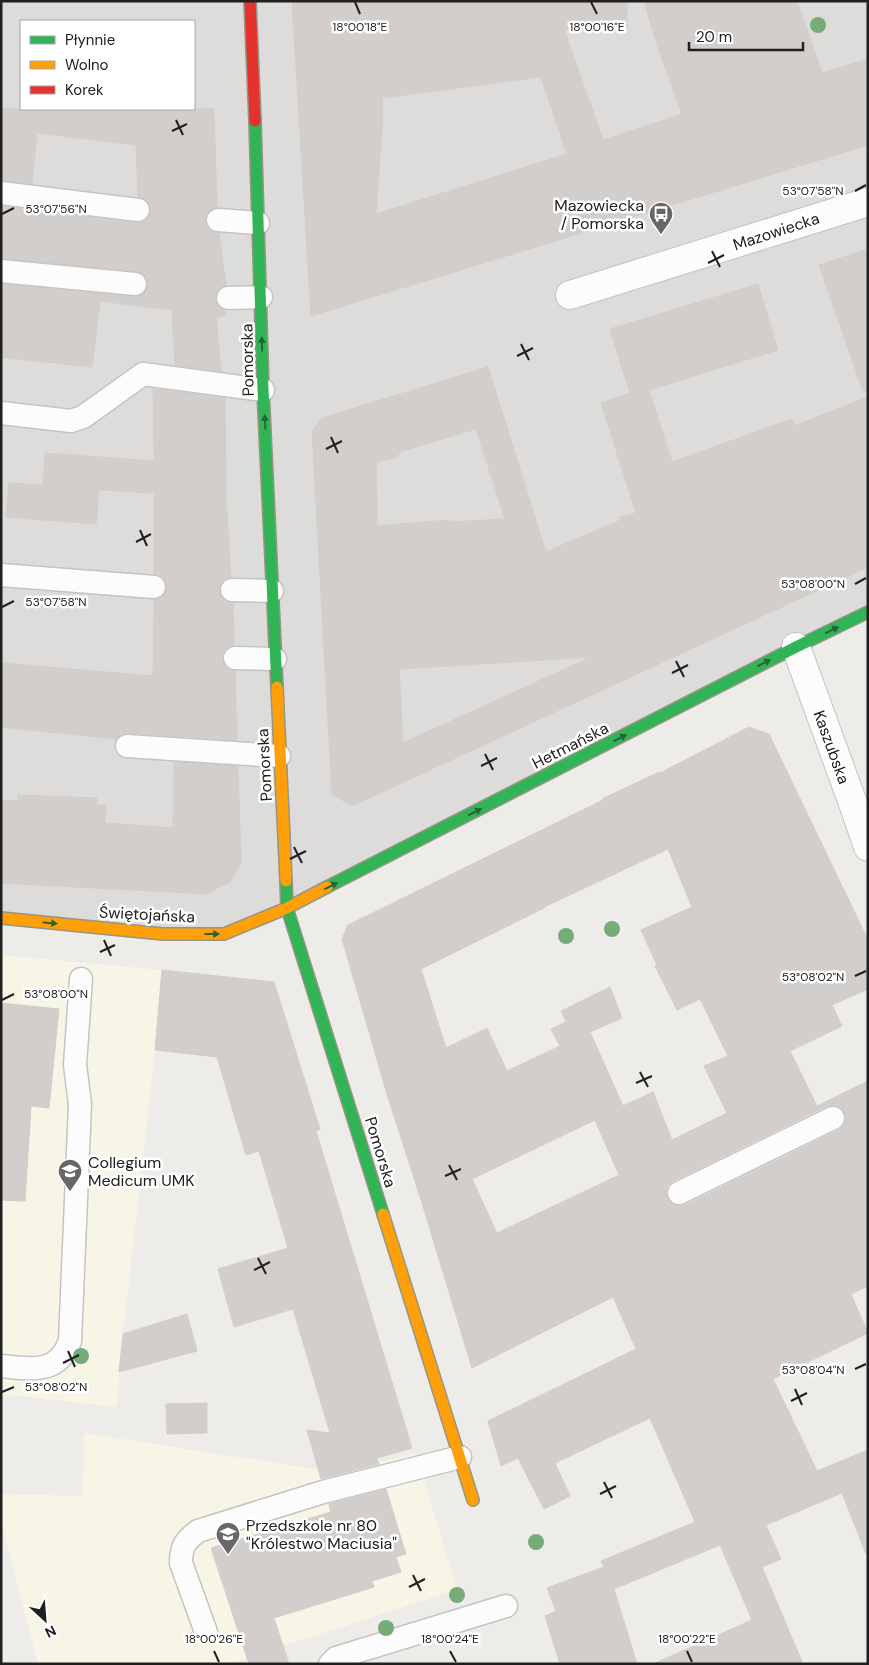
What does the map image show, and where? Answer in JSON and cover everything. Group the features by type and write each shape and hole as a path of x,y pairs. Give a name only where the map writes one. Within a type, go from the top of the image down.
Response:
{"street":[{"name":"Pomorska","path":"250,1 263,390 287,908 473,1500"},
{"name":"Mazowiecka","path":"570,295 868,202"},
{"name":"Hetmańska","path":"287,908 868,612"},
{"name":"Kaszubska","path":"796,647 868,847"},
{"name":"Świętojańska","path":"1,918 163,934 224,934 287,908"}],"lane":[{"path":"1,193 138,210"},
{"path":"218,220 258,223"},
{"path":"1,271 135,284"},
{"path":"228,298 261,297"},
{"path":"1,413 71,421 83,417 143,374 263,390"},
{"path":"1,575 154,587"},
{"path":"232,590 272,591"},
{"path":"235,658 275,659"},
{"path":"127,746 279,756"},
{"path":"1,1366 20,1368 45,1367 57,1362 65,1353 70,1341 80,1104 75,1065 81,979"},
{"path":"679,1193 833,1118"},
{"path":"206,1632 182,1562 181,1551 187,1539 198,1531 324,1492 460,1457"},
{"path":"330,1664 336,1658 506,1606"}],"shaded area":[{"path":"1,1 868,1 868,612 224,934 1,918"},
{"name":"Collegium Medicum UMK","path":"1,955 162,970 155,1050 123,1334 117,1407 1,1394"},
{"name":"Przedszkole nr 80 \"Królestwo Maciusia\"","path":"84,1433 341,1473 416,1453 457,1590 227,1664 38,1664 1,1521 1,1494 83,1496"}],"building":[{"path":"292,1 627,1 627,27 564,29 603,140 682,114 657,45 644,1 797,1 822,73 868,59 868,145 311,316","holes":["541,77 567,154 376,214 383,114 382,98"]},
{"path":"1,109 214,109 217,207 207,212 205,220 206,226 210,231 219,233 226,285 217,291 215,298 217,305 225,310 225,316 216,317 221,371 175,365 172,310 100,301 92,367 1,357 1,284 134,297 140,296 145,292 148,285 147,278 136,271 1,258 1,206 136,223 143,222 148,218 151,211 150,204 138,197 136,145 37,133 32,184 1,180"},
{"path":"868,249 868,391 863,391 819,265"},
{"path":"758,284 778,350 649,390 672,462 792,419 794,426 868,397 868,567 352,806 332,794 312,431 322,418 488,367 546,552 621,520 620,517 636,513 601,403 630,393 610,329","holes":["476,429 505,519 450,522 449,520 377,526 376,462 395,458 402,451","591,657 403,743 399,669"]},
{"path":"153,389 225,398 226,497 231,577 221,583 219,590 221,597 225,601 233,603 234,645 224,651 222,658 224,665 228,669 235,671 237,740 128,733 121,734 116,739 1,727 1,663 153,676 154,600 160,599 167,588 166,582 162,577 154,574 154,493 99,490 96,524 6,517 9,483 43,485 45,453 154,461"},
{"path":"749,727 769,734 868,940 868,989 832,1005 842,1026 790,1051 817,1106 868,1081 868,1286 851,1294 868,1333 773,1379 817,1471 868,1450 868,1553 866,1554 842,1493 766,1525 781,1559 762,1567 803,1664 653,1664 752,1620 720,1545 614,1589 637,1664 560,1664 545,1616 556,1611 547,1588 604,1567 601,1561 695,1522 650,1418 555,1463 570,1496 544,1509 518,1458 501,1466 488,1421 636,1349 613,1297 472,1368 387,1094 342,939 348,925 602,799 660,773","holes":["668,849 692,907 641,930 657,965 655,966 677,1010 700,999 728,1056 704,1066 727,1113 672,1140 653,1092 623,1106 590,1032 622,1018 610,987 561,1011 566,1022 551,1029 560,1046 507,1071 487,1028 446,1048 421,969 544,907","827,1106 841,1107 845,1113 844,1125 839,1130 685,1205 678,1206 672,1204 667,1199 668,1185 673,1181","595,1120 619,1175 497,1233 472,1179"]},
{"path":"174,762 238,766 241,863 230,882 206,894 1,883 1,800 18,801 18,795 97,798 96,805 106,805 105,823 173,828"},
{"path":"162,970 274,982 320,1129 316,1131 412,1448 377,1458 379,1464 321,1479 307,1430 330,1433 293,1309 234,1327 218,1269 288,1248 259,1151 246,1155 217,1057 155,1050"},
{"path":"1,1003 59,1009 49,1108 31,1106 25,1201 1,1200"},
{"path":"187,1314 197,1351 119,1372 123,1334"},
{"path":"207,1403 207,1433 167,1434 166,1404"},
{"path":"386,1489 406,1554 396,1557 401,1572 372,1581 374,1587 274,1618 289,1664 249,1664 211,1548 331,1512 329,1504"}],"traffic: fast":[{"path":"255,121 263,390 277,687"},
{"path":"327,887 868,612"},
{"path":"286,881 287,908 383,1214"}],"traffic: slow":[{"path":"277,687 286,881"},
{"path":"1,918 163,934 224,934 287,908 327,887"},
{"path":"383,1214 473,1500"}],"traffic: jam":[{"path":"250,1 255,121"}],"place":[{"name":"Mazowiecka / Pomorska","path":"661,235"},
{"name":"Collegium Medicum UMK","path":"70,1192"},
{"name":"Przedszkole nr 80 \"Królestwo Maciusia\"","path":"228,1555"}]}
